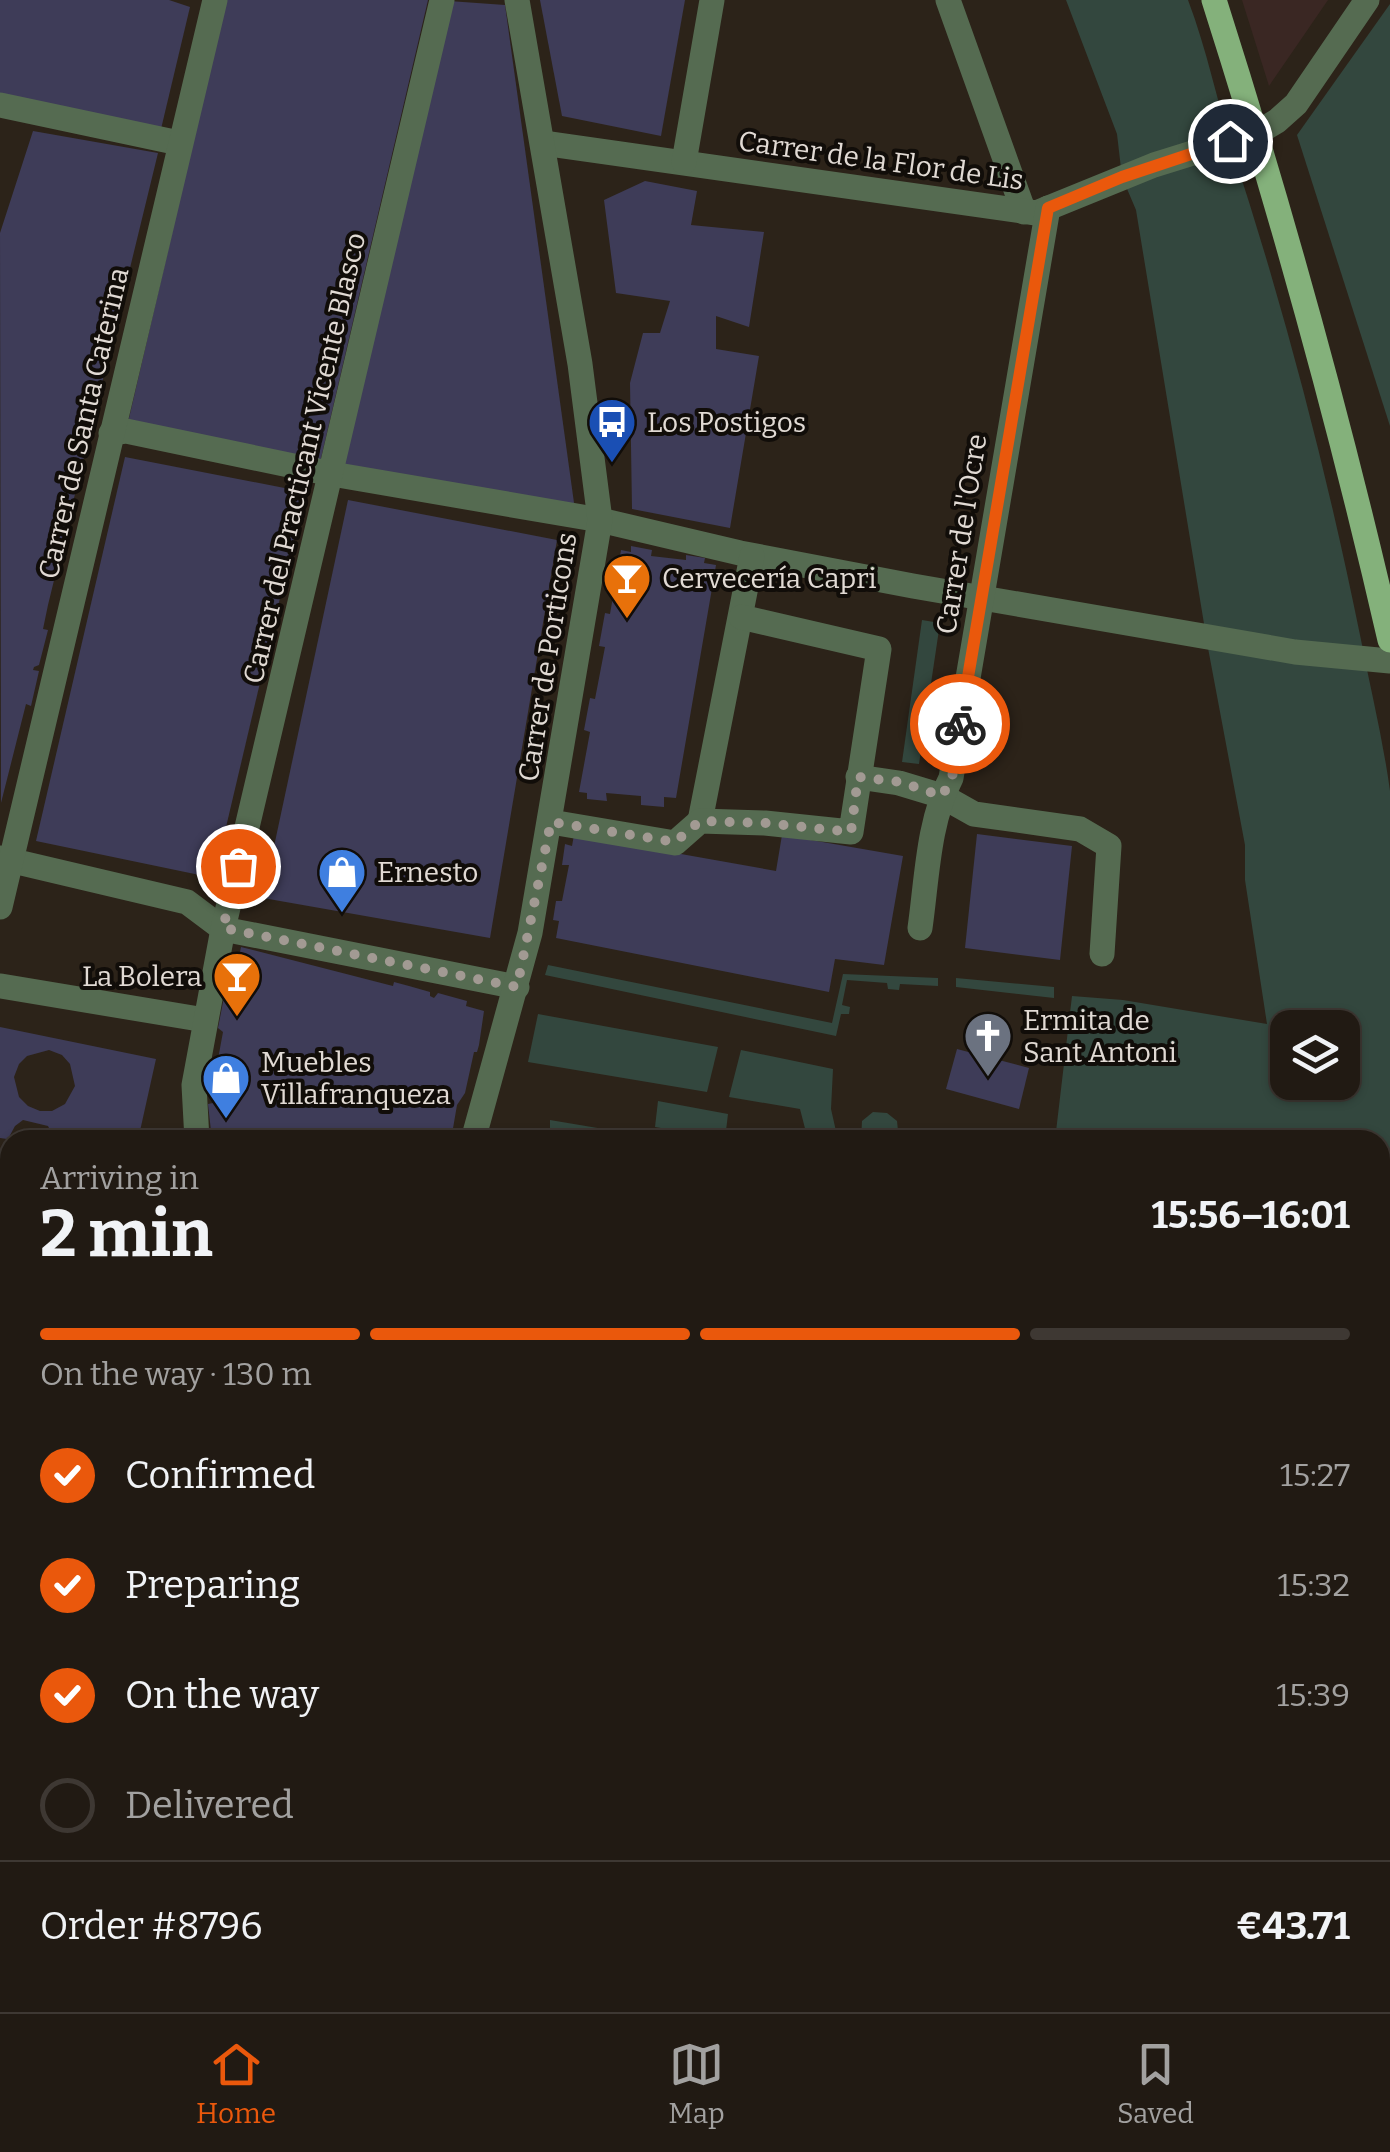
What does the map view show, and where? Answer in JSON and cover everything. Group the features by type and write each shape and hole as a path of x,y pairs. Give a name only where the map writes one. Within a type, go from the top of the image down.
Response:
{"main road":[{"path":"1214,0 1257,133 1342,431 1390,640"}],"street":[{"name":"Carrer de Santa Caterina","path":"0,906 5,859 215,0"},
{"name":"Carrer del Practicant Vicente Blasco","path":"196,1130 194,1085 223,928 442,0"},
{"name":"Carrer de Porticons","path":"476,1130 517,987 551,822 600,520 580,364 517,0"},
{"path":"684,162 712,0"},
{"name":"Carrer de l'Ocre","path":"920,928 931,844 942,796 952,778 1036,210 948,0"},
{"name":"Carrer de la Flor de Lis","path":"542,143 1036,210 1154,165 1257,133 1296,104 1367,0"},
{"path":"0,104 179,143"},
{"path":"111,433 126,430 332,474 600,520 752,556 980,598 1295,652 1390,661"},
{"path":"551,822 675,842 700,821 752,556"},
{"path":"700,821 851,832 879,649 741,618"},
{"path":"858,777 900,782 942,796 974,814 1080,830 1109,846 1102,954"},
{"path":"5,859 186,902 223,928 517,987"},
{"path":"1,986 206,1020"}],"shaded area":[{"path":"1242,0 1328,0 1269,86"}],"green space":[{"path":"1066,0 1188,0 1270,272 1319,452 1390,791 1390,1130 1056,1130 1072,996 1123,1000 1267,1024 1245,880 1245,845 1208,648 1136,210 1122,177 1117,134"},
{"path":"1390,4 1390,426 1297,135"},
{"path":"922,620 940,623 919,764 902,762"},
{"path":"548,965 832,1023 843,974 938,978 938,986 900,984 899,990 888,989 887,983 847,980 842,1005 850,1007 849,1014 841,1014 836,1036 545,975"},
{"path":"956,978 1054,987 1054,998 956,987"},
{"path":"538,1014 718,1047 707,1092 528,1062"},
{"path":"741,1050 833,1069 831,1109 836,1130 805,1130 800,1109 729,1097"},
{"path":"658,1101 728,1114 726,1130 655,1127"},
{"path":"873,1112 887,1113 897,1121 898,1130 862,1130 862,1121"},
{"path":"550,1120 610,1130 550,1130"}],"building":[{"path":"0,0 169,0 190,7 161,129 0,93"},
{"path":"226,0 428,0 319,467 126,431"},
{"path":"540,0 685,0 661,136 562,116"},
{"path":"449,1 505,5 575,510 342,467"},
{"path":"33,131 158,153 48,605 43,629 48,630 39,665 33,670 39,671 31,706 26,704 1,803 0,233"},
{"path":"645,181 697,191 691,225 764,232 749,327 716,316 716,349 759,356 730,528 632,509 630,383 643,333 660,333 670,301 616,293 604,200"},
{"path":"125,457 305,492 214,878 36,841"},
{"path":"348,500 557,540 490,938 263,898"},
{"path":"631,546 652,550 651,556 686,560 686,555 705,558 704,563 716,565 676,798 664,797 664,807 641,805 641,796 606,793 607,801 587,799 587,793 579,792 590,732 584,730 590,698 595,699 605,647 599,646 605,613 610,614 621,550 631,552"},
{"path":"977,834 1072,846 1060,960 965,948"},
{"path":"574,835 776,871 782,835 903,856 884,965 835,959 829,992 556,938 556,901 562,901 569,865 562,865 565,844 572,846"},
{"path":"241,947 393,986 394,982 430,992 434,998 438,993 467,1001 466,1006 484,1011 479,1045 465,1093 457,1105 453,1130 211,1130 208,1104 216,1098 211,1097 223,1032 218,1028 225,992 232,991"},
{"path":"0,1027 156,1059 140,1130 50,1130 48,1126 23,1120 13,1130 0,1130","holes":["49,1050 62,1055 70,1064 75,1086 65,1104 52,1111 40,1111 19,1097 14,1077 27,1056"]},
{"name":"Ermita de Sant Antoni","path":"957,1049 1029,1068 1019,1109 946,1089"}],"way so far":[{"path":"238,866 223,928 517,987 551,822 675,842 700,821 851,832 858,777 900,782 942,796 952,778 960,724"}],"place":[{"name":"Los Postigos","path":"612,464"},
{"name":"Cervecería Capri","path":"627,620"},
{"name":"Ernesto","path":"342,914"},
{"name":"La Bolera","path":"237,1018"},
{"name":"Ermita de Sant Antoni","path":"988,1078"},
{"name":"Muebles Villafranqueza","path":"226,1120"}],"route":[{"path":"960,724 1048,208 1154,165 1230,141"}]}
